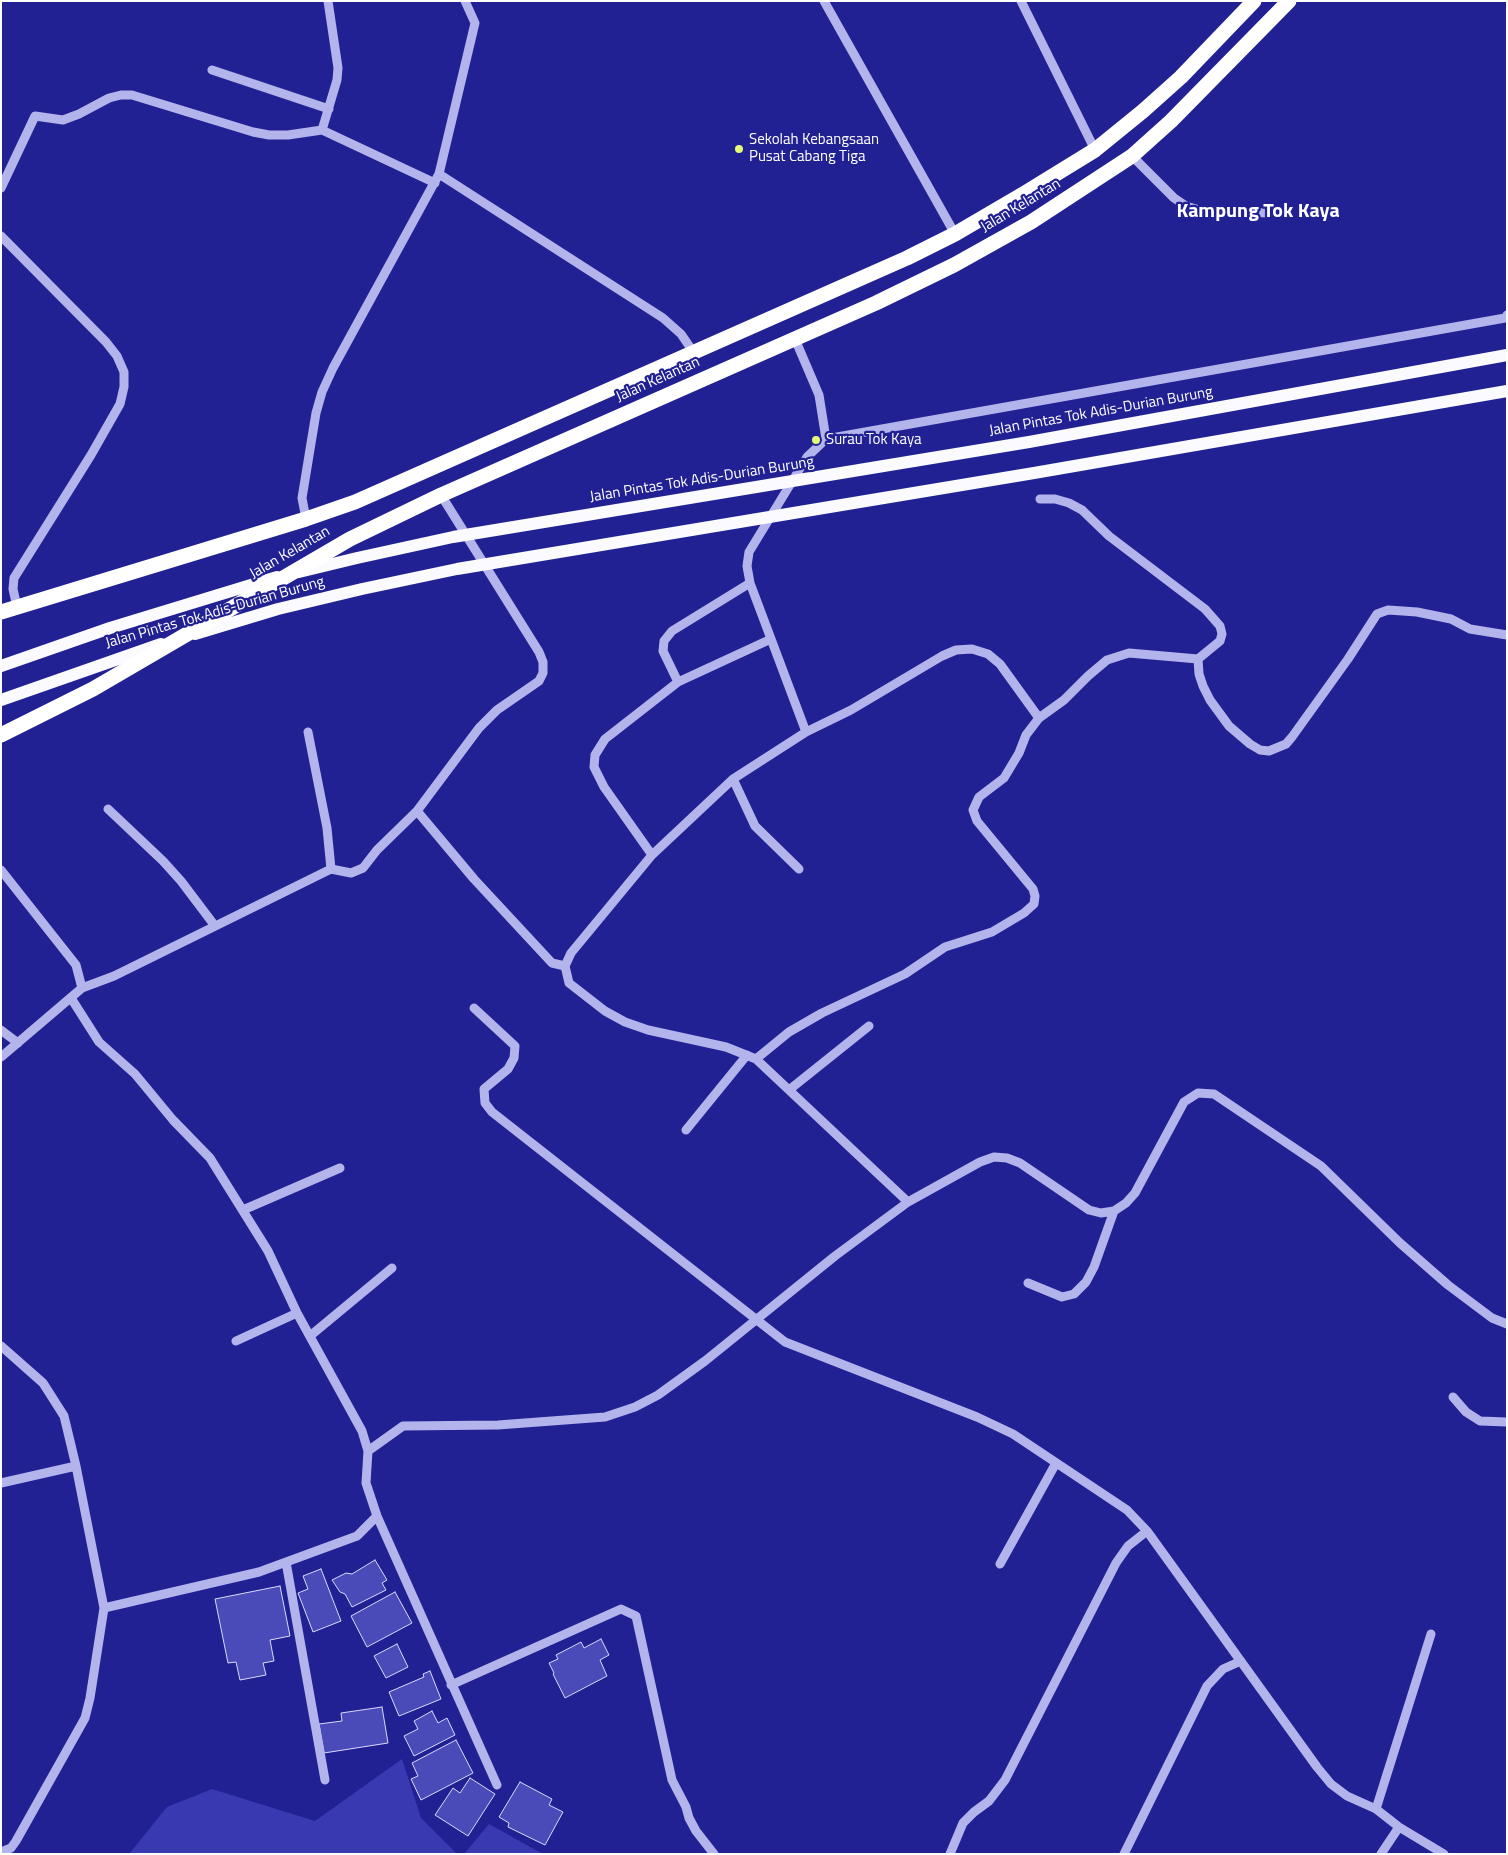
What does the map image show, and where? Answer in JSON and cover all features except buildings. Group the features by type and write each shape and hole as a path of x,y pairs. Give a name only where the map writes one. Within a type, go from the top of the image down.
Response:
{"highway":[{"name":"Jalan Kelantan","path":"1,612 306,519 355,502 908,258 955,234 1095,150 1181,77 1254,1"},
{"name":"Jalan Kelantan","path":"1,735 93,689 350,539 441,494 876,303 954,265 1031,222 1132,156 1172,121 1289,1"}],"main road":[{"name":"Jalan Pintas Tok Adis-Durian Burung","path":"1,666 110,628 274,578 453,538 1029,442 1507,355"},
{"name":"Jalan Pintas Tok Adis-Durian Burung","path":"1,700 128,655 278,609 419,577 1507,391"}],"street":[{"path":"322,130 337,80 338,68 328,1"},
{"path":"306,519 302,498 316,413 322,392 333,368 439,174 475,23 465,1"},
{"path":"824,1 955,234"},
{"path":"1021,1 1095,150"},
{"path":"212,70 328,110"},
{"path":"1,188 35,116 63,120 109,98 121,95 132,95 253,132 269,135 304,134 322,130 435,183"},
{"path":"1132,156 1174,198 1186,206 1199,210 1268,213"},
{"path":"439,174 663,318 681,334 694,353"},
{"path":"2,240 106,342 117,356 124,372 124,387 120,404 14,578 13,589 16,607"},
{"path":"806,732 750,583 747,566 749,552 807,457 826,439 1505,318 1507,315"},
{"path":"795,339 819,395 826,439"},
{"path":"1,1057 82,988 114,976 332,869 351,873 363,868 377,850 417,811 479,728 497,710 531,688 538,681 543,673 543,662 539,652 441,494"},
{"path":"756,1059 789,1032 822,1013 905,974 945,947 992,932 1024,913 1034,904 1035,896 1033,889 976,821 973,810 979,797 1007,774 1026,735 1039,718 1064,700 1107,660 1129,653 1198,659 1220,641 1222,634 1216,620 1205,609 1109,536 1082,510 1069,502 1055,499 1040,499"},
{"path":"678,682 663,651 664,641 672,631 750,583"},
{"path":"1198,659 1199,674 1203,686 1210,700 1229,726 1250,744 1260,750 1269,751 1286,744 1292,737 1348,659 1377,614 1388,610 1417,612 1451,619 1470,629 1507,635"},
{"path":"652,855 604,787 594,768 595,755 605,739 678,682 771,639"},
{"path":"908,1202 756,1059 726,1047 648,1030 625,1022 605,1011 569,983 565,966 571,954 652,855 733,780 806,732 851,710 942,656 956,650 972,649 988,654 1000,664 1039,718"},
{"path":"308,732 327,828 332,869"},
{"path":"733,780 755,826 799,870"},
{"path":"108,809 175,874 215,926"},
{"path":"417,811 474,879 552,963 565,966"},
{"path":"1,870 76,965 82,988"},
{"path":"71,998 99,1042 135,1074 173,1120 210,1158 268,1251 297,1313 362,1431 368,1451 366,1483 377,1516 451,1686 497,1785"},
{"path":"474,1008 516,1046 514,1058 508,1069 484,1089 485,1103 492,1112 785,1342 977,1417 1013,1434 1127,1510 1147,1531 1331,1784 1347,1796 1376,1809 1399,1827 1444,1854"},
{"path":"789,1090 869,1026"},
{"path":"1,1030 18,1043"},
{"path":"686,1130 747,1055"},
{"path":"368,1451 403,1426 498,1425 604,1417 635,1407 658,1395 757,1321 835,1256 908,1202 980,1162 994,1157 1007,1158 1020,1163 1089,1210 1101,1214 1114,1211 1126,1203 1135,1192 1184,1102 1198,1093 1214,1094 1321,1166 1400,1243 1448,1285 1492,1318 1507,1324"},
{"path":"243,1210 340,1168"},
{"path":"1028,1283 1062,1297 1074,1294 1086,1282 1094,1267 1114,1211"},
{"path":"310,1336 392,1268"},
{"path":"236,1341 297,1313"},
{"path":"1,1346 43,1383 64,1416 76,1466 104,1608 90,1698 85,1718 16,1841 11,1848 1,1852"},
{"path":"1453,1397 1466,1412 1480,1421 1507,1422"},
{"path":"1000,1564 1056,1463"},
{"path":"1,1482 76,1466"},
{"path":"104,1608 259,1572 358,1536 377,1516"},
{"path":"950,1854 964,1823 974,1812 989,1801 1005,1780 1116,1563 1128,1546 1147,1531"},
{"path":"286,1562 325,1780"},
{"path":"451,1686 621,1609 636,1616 672,1780 686,1806 689,1818 696,1831 714,1854"},
{"path":"1376,1809 1431,1634"},
{"path":"1124,1854 1207,1686 1223,1669 1240,1661"},
{"path":"1381,1854 1399,1827"}],"shaded area":[{"path":"402,1759 421,1818 457,1854 129,1854 167,1807 212,1789 315,1821"},
{"path":"489,1824 543,1854 464,1854"}],"place":[{"name":"Sekolah Kebangsaan Pusat Cabang Tiga","path":"739,149"},
{"name":"Surau Tok Kaya","path":"816,440"}],"district":[{"name":"Kampung Tok Kaya","path":"1258,212"}]}
